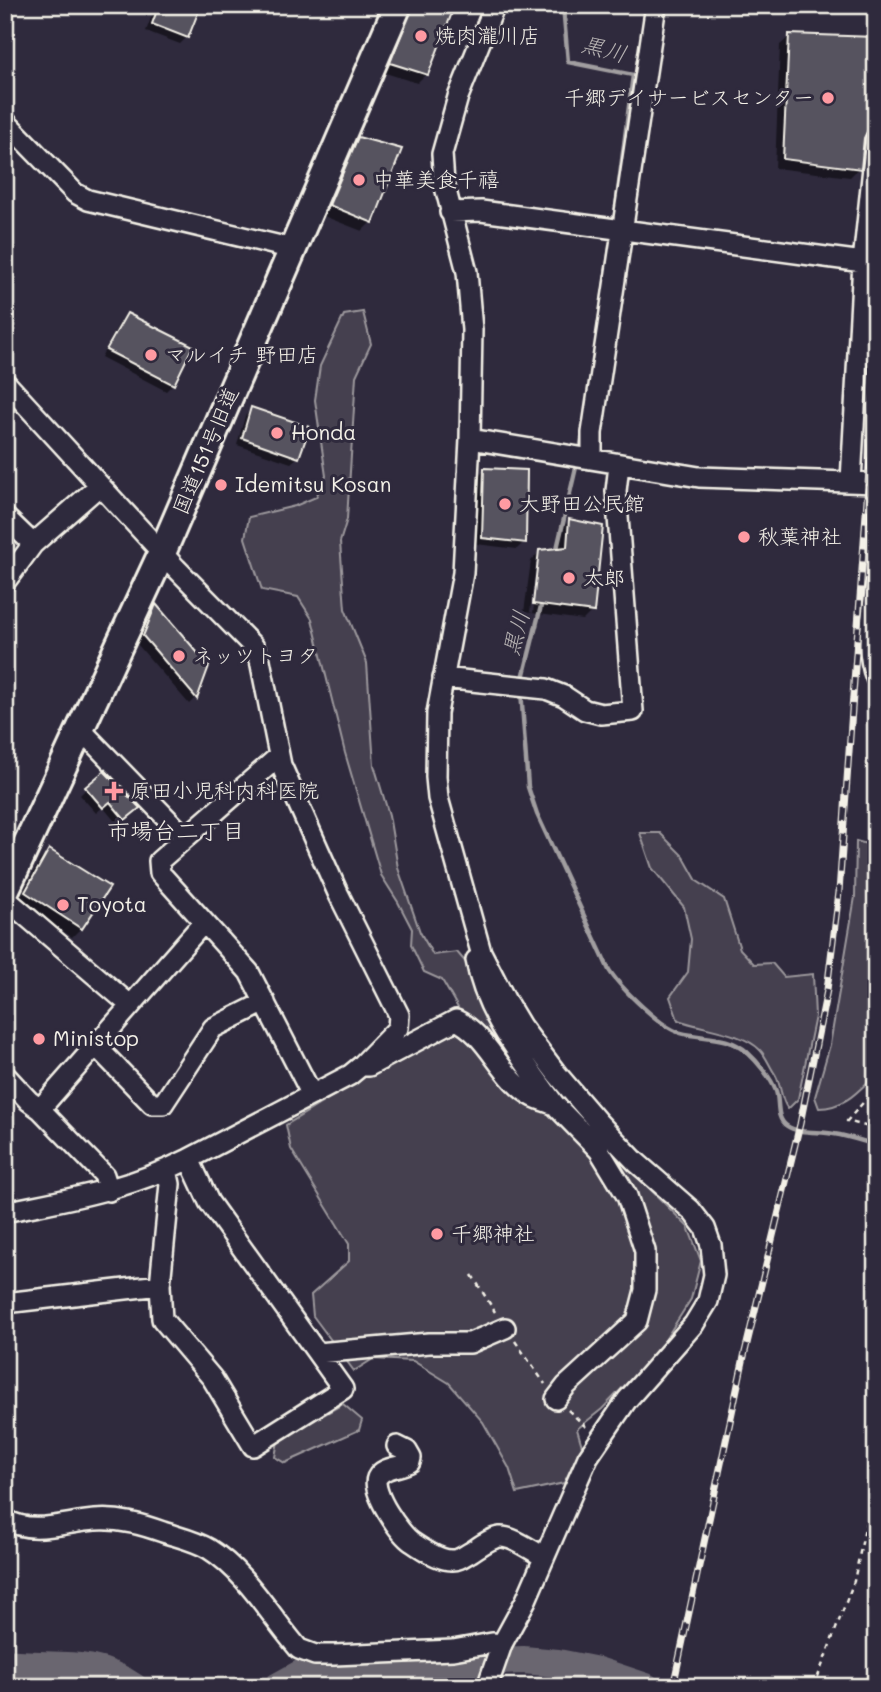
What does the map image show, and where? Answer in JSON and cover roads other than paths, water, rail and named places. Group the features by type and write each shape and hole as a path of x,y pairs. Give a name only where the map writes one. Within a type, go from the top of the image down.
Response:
{"street":[{"name":"国道151号旧道","path":"5,891 162,553 398,5"},
{"path":"488,1682 500,1648 526,1600 588,1457 627,1400 694,1324 708,1301 714,1275 711,1245 705,1228 691,1210 636,1162 557,1073 521,1027 481,951 439,798 436,778 436,729 463,573 472,330 467,272 443,183 442,154 458,97 495,5"},
{"path":"590,458 656,5"},
{"path":"5,121 75,193 88,200 293,249"},
{"path":"850,481 863,262 876,139"},
{"path":"450,212 481,211 863,262"},
{"path":"5,382 99,486 254,647 260,660 278,757 338,893 399,1015 398,1028 350,1075 189,1159 109,1191 5,1212"},
{"path":"470,439 699,477 876,483"},
{"path":"443,678 546,689 564,696 585,710 601,715 633,711 616,504 619,465"},
{"path":"5,582 33,544 99,486"},
{"path":"5,517 33,544"},
{"path":"876,584 870,648 876,678"},
{"path":"78,732 87,736 185,838"},
{"path":"278,757 159,861 160,873 249,972 312,1095"},
{"path":"5,898 130,1005"},
{"path":"40,1109 204,922"},
{"path":"481,951 476,955 476,962 494,1014 555,1105 599,1150 627,1196 645,1251 645,1290 637,1321 566,1386 556,1399"},
{"path":"96,1046 152,1104 163,1104 213,1028 265,1002"},
{"path":"361,1066 369,1066 456,1020 467,1024 510,1076 532,1096 555,1105"},
{"path":"5,1076 104,1175 109,1191"},
{"path":"167,1170 170,1184 160,1285 162,1319 212,1378 253,1446 343,1389 209,1202 189,1159"},
{"path":"5,1303 160,1285"},
{"path":"318,1353 429,1343 470,1343 505,1328"},
{"path":"397,1446 407,1451 410,1462 382,1472 376,1486 401,1532 412,1542 449,1561 457,1560 499,1537 544,1557"},
{"path":"5,1519 28,1527 48,1527 100,1519 121,1521 140,1524 207,1548 224,1560 299,1649 307,1654 453,1650 492,1643 500,1648"}],"waterway":[{"name":"黒川","path":"563,5 568,62 633,75 614,222"},
{"name":"黒川","path":"600,316 612,235"},
{"name":"黒川","path":"580,451 583,432"},
{"name":"黒川","path":"556,553 577,463"},
{"name":"黒川","path":"522,682 542,602"},
{"name":"黒川","path":"521,690 528,787 537,814 614,977 642,1006 673,1030 724,1040 747,1052 764,1070 774,1086 779,1114 787,1126 803,1131 844,1136 876,1145"},
{"path":"277,1687 304,1672 331,1668 523,1660 558,1663 598,1671 646,1687"},
{"path":"5,1663 87,1668 102,1671 134,1687"}],"railway":[{"path":"673,1687 745,1352 800,1124 827,990 839,892 876,373"}],"place":[{"name":"焼肉瀧川店","path":"421,36"},
{"name":"千郷デイサービスセンター","path":"828,98"},
{"name":"中華美食千禧","path":"359,180"},
{"name":"マルイチ 野田店","path":"151,355"},
{"name":"Honda","path":"277,433"},
{"name":"Idemitsu Kosan","path":"221,485"},
{"name":"大野田公民館","path":"505,504"},
{"name":"秋葉神社","path":"744,537"},
{"name":"太郎","path":"569,578"},
{"name":"ネッツトヨタ","path":"179,656"},
{"name":"原田小児科内科医院","path":"114,791"},
{"name":"Toyota","path":"63,905"},
{"name":"Ministop","path":"39,1039"},
{"name":"千郷神社","path":"437,1234"}],"district":[{"name":"市場台二丁目","path":"176,831"}]}
